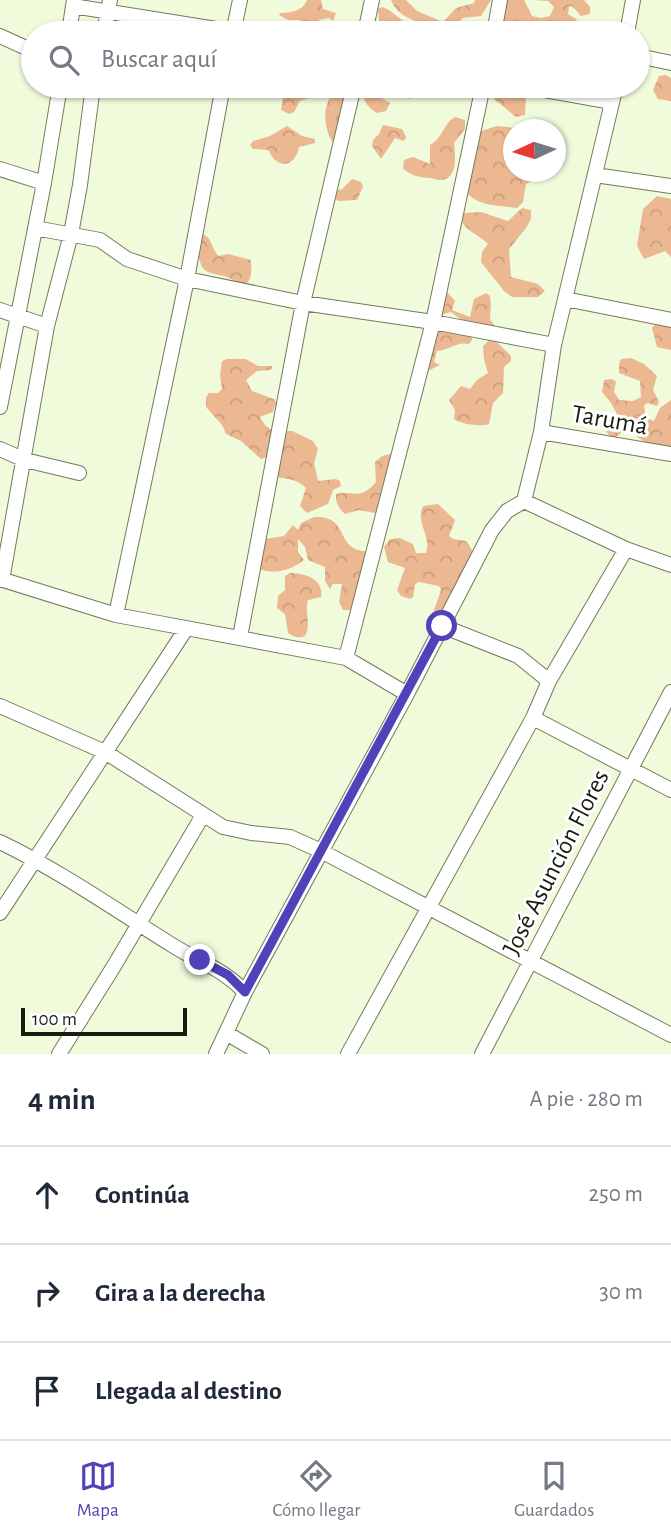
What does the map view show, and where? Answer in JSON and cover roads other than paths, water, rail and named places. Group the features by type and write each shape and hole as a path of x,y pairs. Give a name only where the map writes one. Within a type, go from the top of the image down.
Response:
{"street":[{"path":"237,21 240,0"},
{"path":"368,21 372,0"},
{"path":"496,21 500,0"},
{"path":"629,21 633,0"},
{"path":"71,21 74,3 109,6 180,21"},
{"path":"0,36 21,46"},
{"path":"650,59 671,63"},
{"path":"0,407 58,98"},
{"path":"90,98 80,185 71,234 47,326 25,460 1,579 116,615 346,658 407,694"},
{"path":"116,615 187,279 221,98"},
{"path":"240,637 303,303 351,98"},
{"path":"346,658 433,322 480,98"},
{"path":"590,98 612,102"},
{"path":"215,1054 245,992 407,694 492,530 507,511 524,501 541,432 554,345 613,98"},
{"path":"0,169 44,183"},
{"path":"595,175 671,186"},
{"path":"35,228 100,240 127,259 187,279 303,303 433,322 554,345"},
{"path":"565,299 671,320"},
{"path":"0,310 47,326"},
{"name":"Tarumá","path":"541,432 671,454"},
{"path":"0,449 25,460 79,473"},
{"path":"524,501 626,549 671,565"},
{"path":"348,1054 533,718 549,681 626,549"},
{"path":"442,626 518,656 549,681"},
{"path":"0,913 186,629"},
{"name":"José Asunción Flores","path":"482,1054 671,692"},
{"path":"0,706 105,752 223,827 290,837 321,850 671,1035"},
{"path":"533,718 671,790"},
{"path":"59,1054 203,815"},
{"path":"0,842 36,859 138,925 228,975 245,992"},
{"path":"226,1033 262,1054"}]}
